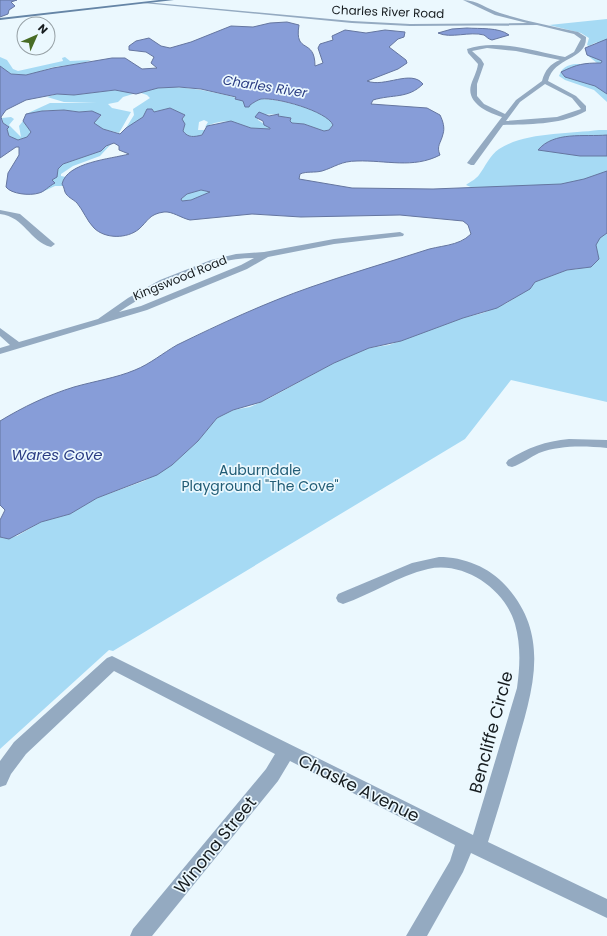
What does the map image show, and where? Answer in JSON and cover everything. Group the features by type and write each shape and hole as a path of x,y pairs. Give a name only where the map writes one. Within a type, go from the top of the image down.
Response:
{"main road":[{"path":"0,19 172,0"}],"street":[{"path":"465,0 480,5 496,14 583,36 582,46 576,54 552,65 547,70 545,82 522,97 505,116 471,163"},
{"name":"Charles River Road","path":"145,3 352,22 418,25 536,24"},
{"path":"505,116 488,110 473,95 472,90 481,65 480,61 469,50 481,47 495,47 566,59"},
{"path":"501,123 567,116 584,110 582,103 571,95 545,82"},
{"path":"0,212 19,216 38,237 52,244"},
{"name":"Kingswood Road","path":"102,320 139,295 184,274 229,257 267,255 313,244 400,234"},
{"name":"Kingswood Road","path":"0,351 144,308 244,267 267,255"},
{"path":"0,331 17,345"},
{"path":"512,463 528,452 547,445 574,442 607,444"},
{"name":"Bencliffe Circle","path":"343,598 362,592 422,566 444,562 468,566 484,574 498,586 513,604 526,638 528,657 526,680 521,705 472,844 457,866 416,936"},
{"name":"Chaske Avenue","path":"0,779 20,748 112,663 286,752 607,909"},
{"name":"Winona Street","path":"140,936 272,775 286,752"}],"green space":[{"path":"607,19 607,102 594,90 565,80 559,76 562,70 570,65 597,63 587,55 597,42 589,46 587,45 589,38 581,33 549,25"},
{"path":"0,57 7,60 13,69 18,71 63,61 62,58 65,57 70,61 91,60 77,64 54,67 30,74 15,75 11,74 0,66"},
{"path":"168,87 194,89 220,94 237,98 235,99 243,101 245,105 262,99 290,103 322,115 333,125 329,130 324,131 304,124 292,123 290,121 291,118 278,116 280,114 257,115 258,120 270,128 267,130 251,128 230,122 214,123 205,127 208,122 204,120 199,122 198,130 204,130 205,132 200,136 194,137 183,131 185,124 182,120 185,115 170,108 154,112 152,109 146,111 141,119 126,128 134,115 133,109 150,98 141,93 155,88"},
{"path":"115,90 133,94 123,97 118,102 108,104 112,108 131,112 119,133 103,129 93,123 101,116 89,111 79,112 48,110 26,114 50,103 97,103 64,102 47,97 57,94 74,95"},
{"path":"11,117 14,119 9,125 21,137 19,126 23,121 31,132 28,137 18,140 9,136 8,126 3,123 2,118"},
{"path":"607,130 607,174 561,186 473,188 466,185 478,176 490,158 499,149 510,143 521,139 534,137"},
{"path":"112,143 100,156 73,166 61,174 61,176 66,177 62,184 64,186 55,186 40,193 54,183 52,180 55,178 58,169 63,164 98,152"},
{"path":"201,190 210,192 191,200 182,201 181,199 187,194"},
{"name":"Auburndale Playground \"The Cove\"","path":"607,231 607,402 511,380 465,439 113,651 109,650 0,749 0,537 17,536 41,522 70,514 97,498 144,481 172,465 198,441 217,418 233,410 250,407 270,398 334,363 369,348 389,345 463,318 483,313 507,303 529,289 535,282 567,270 578,269 569,261"}],"water":[{"path":"0,0 17,0 11,2 15,6 9,10 8,14 0,17"},
{"path":"287,22 299,25 299,40 312,52 315,66 323,63 318,48 320,44 333,40 332,36 345,30 366,33 385,30 405,32 404,37 398,39 389,47 406,60 407,63 398,69 367,81 374,83 412,78 423,84 412,92 373,100 371,104 427,108 440,115 443,124 444,132 439,147 440,155 430,159 410,163 351,161 322,171 300,174 299,179 352,188 433,189 561,184 584,179 607,171 607,233 600,238 596,245 599,259 591,267 567,270 535,282 530,289 497,308 463,318 401,341 369,348 334,363 261,402 233,410 217,418 198,441 172,465 157,475 97,498 70,514 41,522 9,539 0,537 0,520 5,510 0,505 0,421 27,406 55,394 74,387 128,373 141,368 177,345 277,300 353,273 429,249 454,244 471,234 468,225 463,221 400,215 301,217 252,214 190,220 164,212 155,214 139,229 128,235 110,236 99,232 94,228 77,203 66,194 62,184 72,171 81,166 129,154 119,150 119,146 114,143 106,146 101,151 63,164 58,169 57,177 52,180 55,183 41,192 35,194 21,194 6,187 8,173 19,155 19,147 16,147 0,158 0,66 11,74 26,75 53,68 112,58 125,58 142,69 157,68 151,63 154,57 146,52 129,50 129,46 136,41 149,38 161,46 170,48 191,42 231,26 253,27 270,23","holes":["179,87 201,89 236,97 235,99 243,101 245,107 249,107 252,103 261,99 278,100 312,110 329,120 333,125 329,130 324,131 304,124 292,123 290,121 291,118 278,116 279,114 269,116 259,112 255,117 263,121 264,125 270,129 251,128 231,121 207,126 202,135 191,136 187,135 183,131 185,124 182,119 185,115 170,108 154,112 152,109 147,109 143,117 126,128 120,134 103,129 94,123 101,115 92,111 42,111 26,114 23,121 31,132 27,137 18,140 9,136 7,129 9,127 3,123 1,117 6,110 26,100 57,94 74,95 115,90 136,94 158,88","201,190 210,192 191,200 182,201 181,199 187,194"]},
{"path":"467,28 500,31 509,35 492,40 484,35 478,34 443,35 438,33 452,29"},
{"path":"607,39 607,94 595,86 565,77 561,72 572,67 581,64 601,63 602,61 587,55 585,48"},
{"path":"607,135 607,156 580,156 538,150 552,140 561,137"}],"water label":[{"name":"Charles River","path":"265,86"},
{"name":"Wares Cove","path":"57,455"}]}
